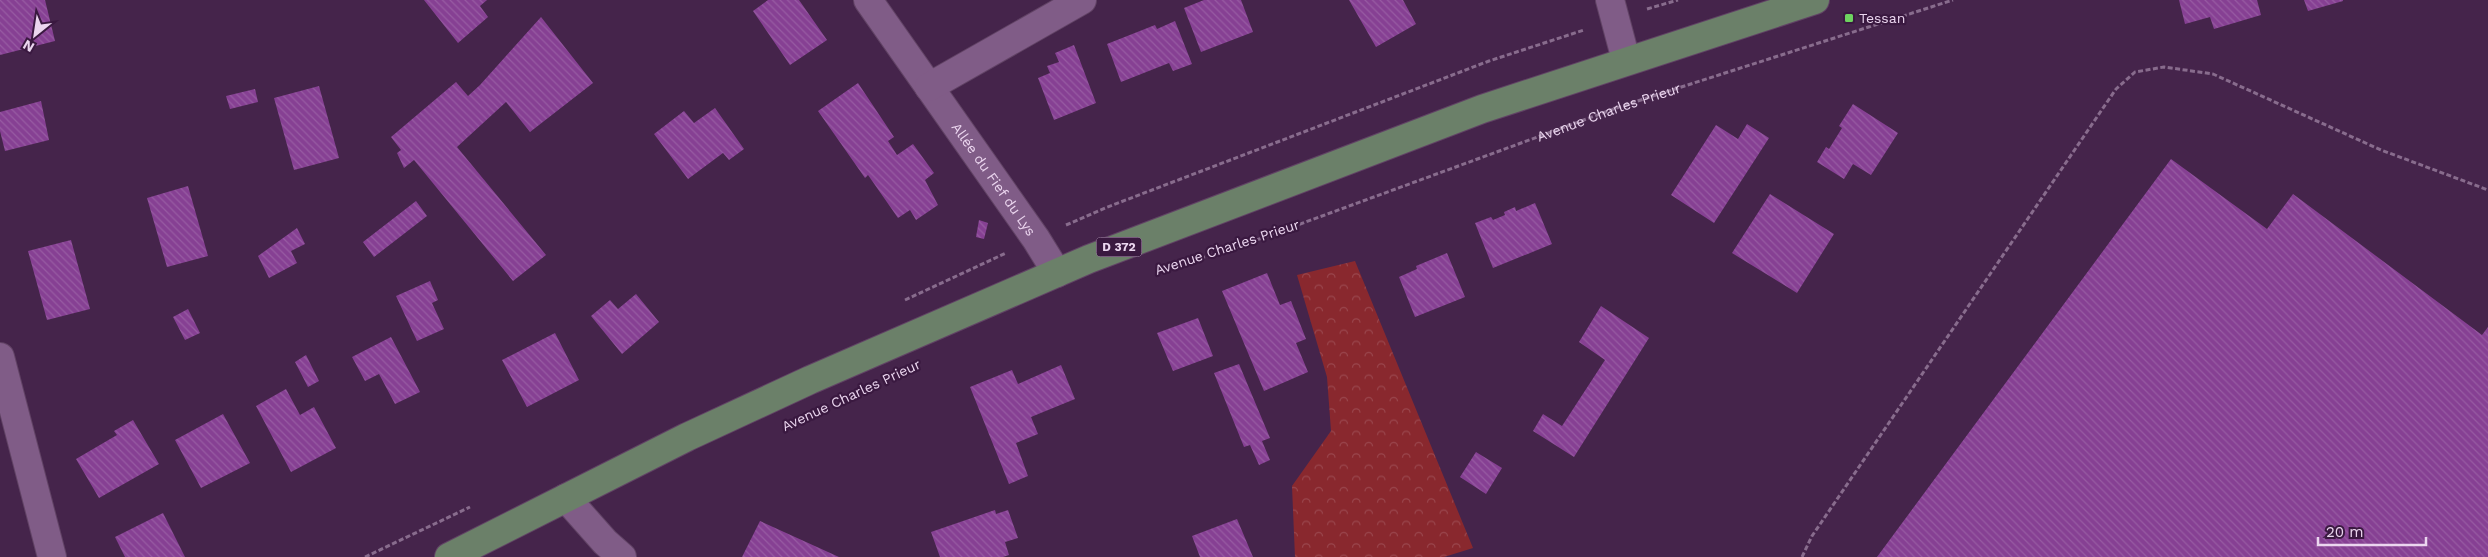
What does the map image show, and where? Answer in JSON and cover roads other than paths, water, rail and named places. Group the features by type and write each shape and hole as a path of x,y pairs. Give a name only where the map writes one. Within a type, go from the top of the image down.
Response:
{"main road":[{"name":"D 372","path":"450,557 687,437 810,380 1057,273 1339,162 1482,109 1626,60 1815,0"}],"street":[{"name":"Allée du Fief du Lys","path":"868,0 1036,238 1057,273"},
{"path":"928,86 1082,0"},
{"path":"1610,0 1626,60"},
{"path":"0,357 52,557"},
{"path":"566,498 593,530 622,557"}],"place":[{"name":"Tessan","path":"1849,18"}]}
